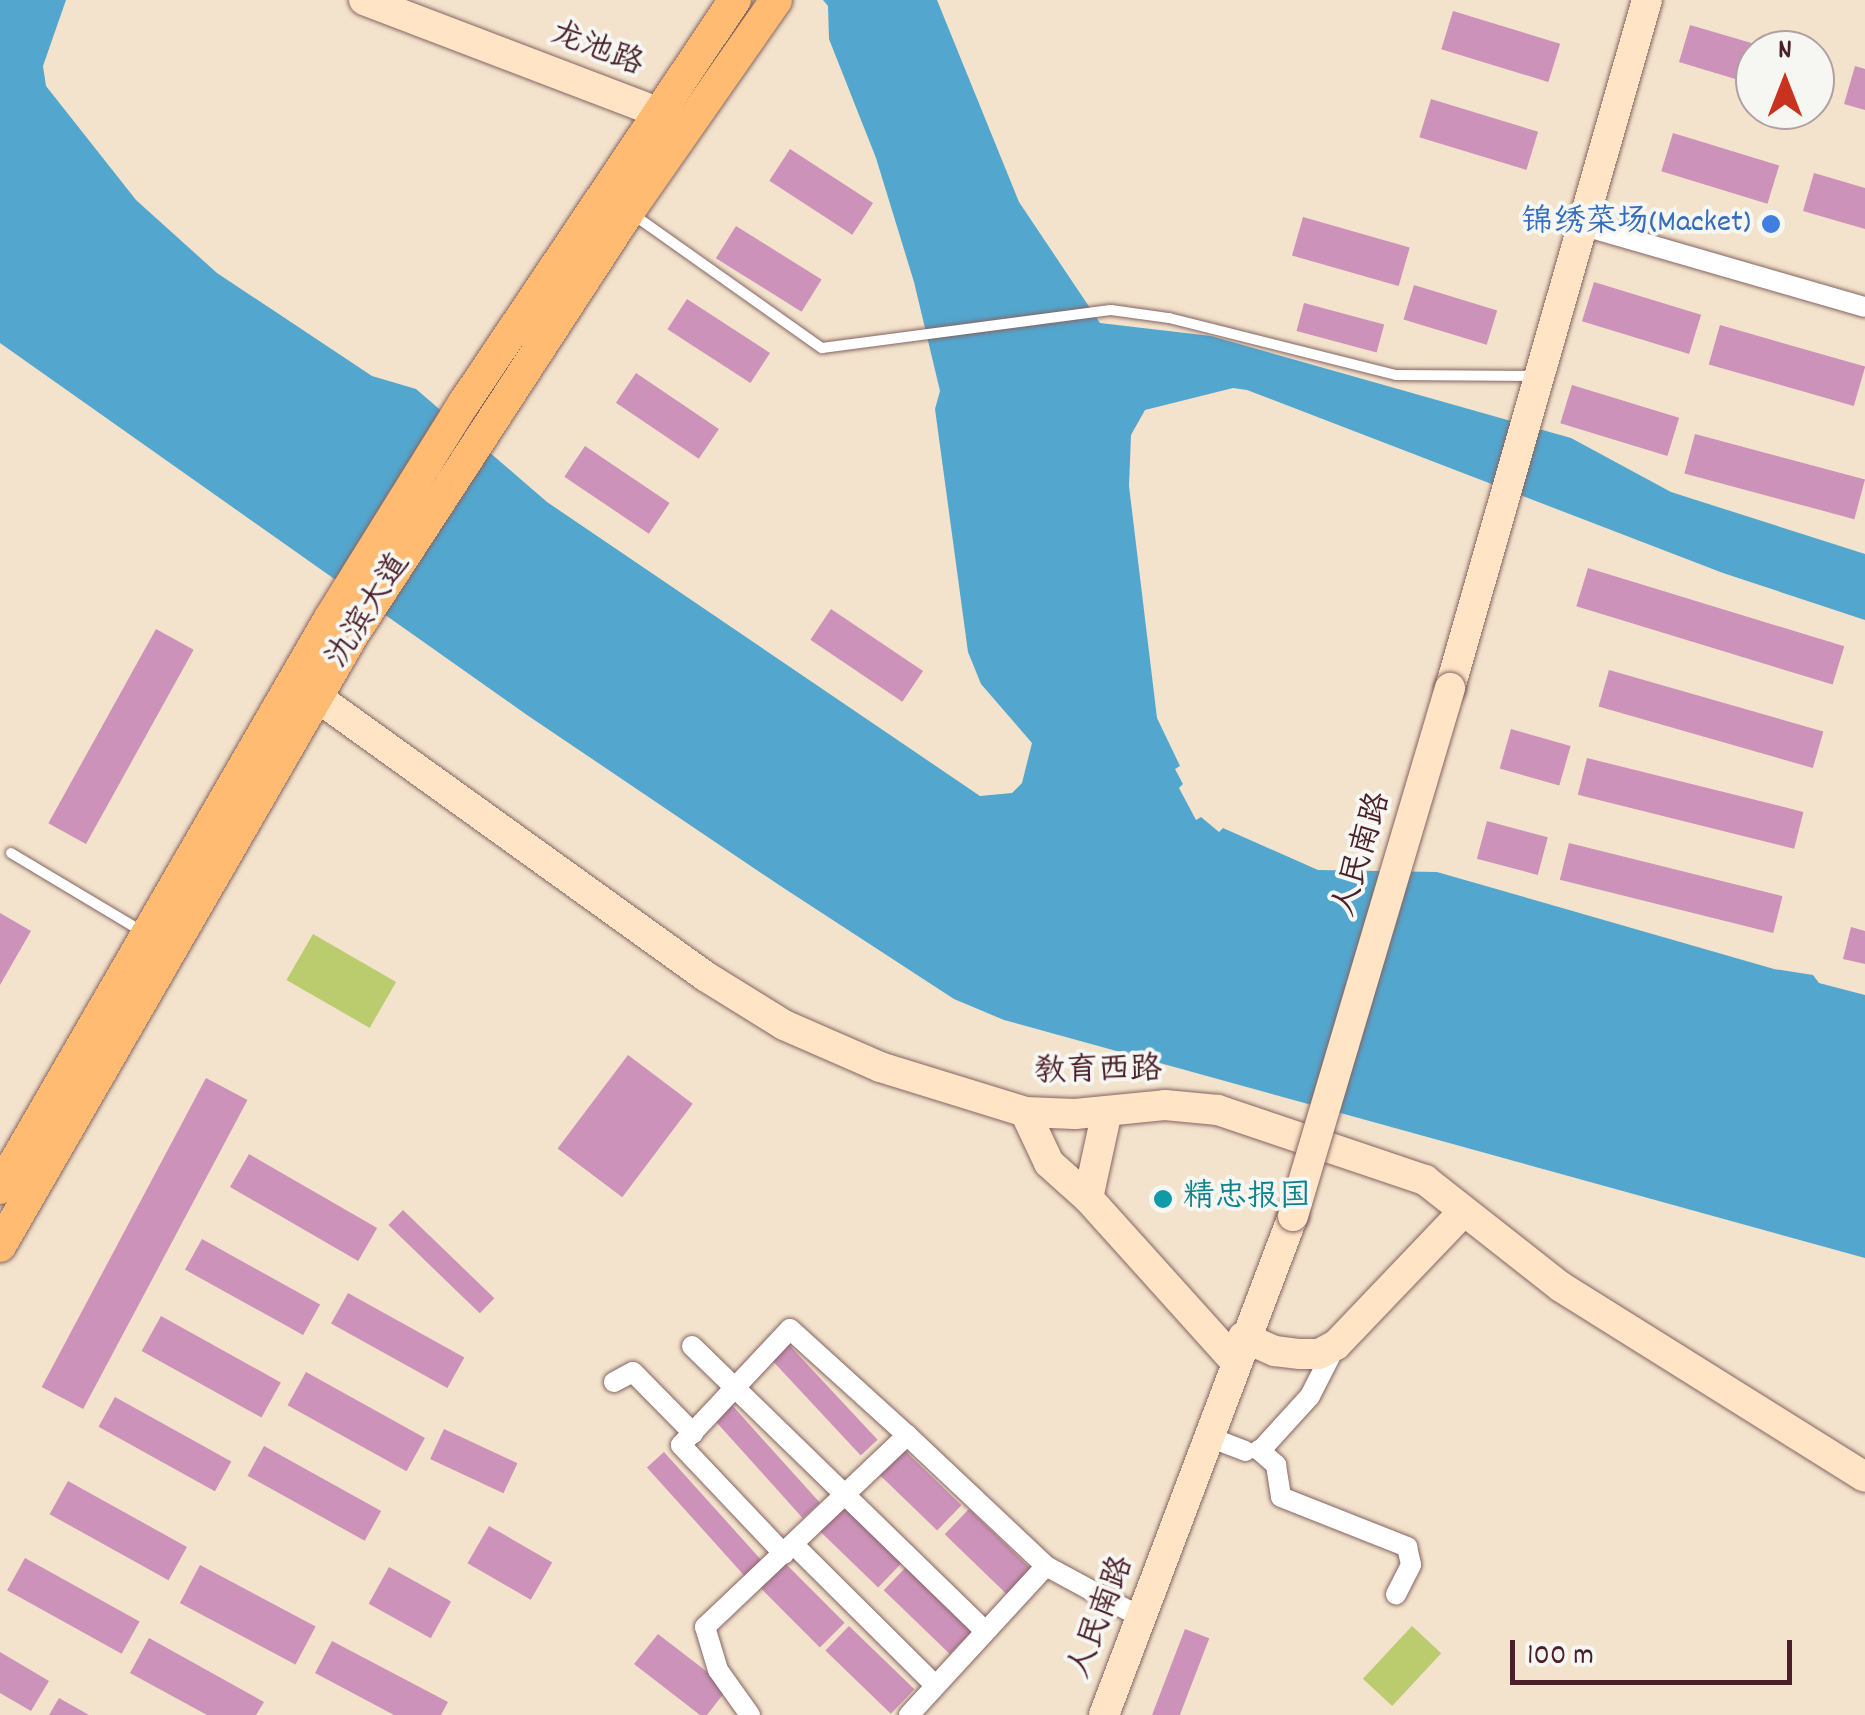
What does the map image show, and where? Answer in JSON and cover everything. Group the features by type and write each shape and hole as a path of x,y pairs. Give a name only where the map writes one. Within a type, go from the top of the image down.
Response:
{"main road":[{"name":"龙池路","path":"364,0 691,125"},
{"name":"氿滨大道","path":"0,1188 158,942 306,689 464,403 735,0"},
{"name":"氿滨大道","path":"341,627 491,422 629,211 776,0"},
{"name":"人民南路","path":"1104,1715 1239,1349 1293,1216 1505,505 1648,0"},
{"name":"教育西路","path":"306,689 674,953 784,1024 880,1067 1025,1112 1107,1111 1165,1105 1218,1110 1424,1180 1560,1287 1865,1478"},
{"name":"氿滨大道","path":"0,1246 158,942"},
{"path":"1088,1198 1107,1111"},
{"path":"1025,1112 1049,1164 1239,1349 1319,1354 1336,1345 1462,1212"}],"street":[{"path":"1584,226 1865,307"},
{"path":"935,1686 680,1445 790,1329 1046,1566 1142,1618"},
{"path":"1255,1452 1310,1396 1336,1345"},
{"path":"692,1346 985,1631"},
{"path":"614,1382 632,1372 692,1432"},
{"path":"750,1715 718,1670 706,1627 908,1435"},
{"path":"1209,1437 1255,1452 1276,1465 1281,1498 1406,1547 1411,1565 1396,1594"},
{"path":"908,1715 1046,1566"}],"lane":[{"path":"629,211 822,348 1111,310 1169,318 1396,375 1542,376"},
{"path":"10,854 158,942"}],"green space":[{"path":"313,934 396,982 370,1028 286,980"},
{"path":"1412,1626 1441,1653 1392,1706 1363,1679"}],"water":[{"path":"0,0 66,0 43,66 46,86 136,200 217,273 372,376 416,389 547,502 980,796 1012,793 1022,783 1032,743 981,684 968,652 935,409 940,391 914,282 876,158 829,39 828,6 823,0 937,0 1019,202 1100,323 1211,336 1571,438 1671,492 1865,554 1865,620 1723,573 1247,390 1233,388 1145,410 1131,435 1129,486 1157,718 1180,766 1175,769 1183,784 1179,788 1196,820 1201,817 1219,832 1223,828 1318,870 1437,872 1774,969 1813,975 1819,983 1865,995 1865,1258 1004,1020 954,999 779,885 527,715 0,343"}],"building":[{"path":"1453,11 1560,44 1548,82 1441,49"},
{"path":"1690,25 1735,38 1735,79 1679,62"},
{"path":"1855,66 1865,69 1865,110 1844,104"},
{"path":"1431,99 1538,132 1526,170 1419,137"},
{"path":"1673,133 1779,165 1767,204 1661,171"},
{"path":"790,149 873,203 852,235 769,181"},
{"path":"1814,173 1865,188 1865,229 1803,211"},
{"path":"1303,217 1410,248 1399,286 1292,255"},
{"path":"736,226 822,280 802,312 716,258"},
{"path":"1594,282 1701,315 1689,354 1582,321"},
{"path":"1414,285 1497,310 1487,345 1403,319"},
{"path":"687,299 770,353 750,383 667,329"},
{"path":"1304,303 1384,324 1377,352 1296,331"},
{"path":"1720,325 1865,367 1854,406 1709,364"},
{"path":"636,373 719,429 699,459 616,403"},
{"path":"1572,385 1679,418 1667,456 1560,423"},
{"path":"1695,434 1865,480 1854,519 1684,474"},
{"path":"585,446 670,503 649,534 564,477"},
{"path":"1588,568 1844,646 1833,685 1576,606"},
{"path":"831,609 923,671 902,702 810,640"},
{"path":"156,629 194,650 86,844 48,823"},
{"path":"1609,670 1823,731 1813,768 1599,707"},
{"path":"1511,729 1571,746 1559,786 1500,768"},
{"path":"1587,758 1803,812 1794,849 1578,795"},
{"path":"1487,821 1548,837 1538,875 1477,859"},
{"path":"1569,843 1782,896 1773,933 1560,880"},
{"path":"0,913 31,931 0,985"},
{"path":"1851,927 1865,931 1865,964 1843,959"},
{"path":"628,1055 693,1104 622,1197 558,1148"},
{"path":"206,1078 247,1100 83,1409 42,1387"},
{"path":"249,1154 377,1228 358,1261 230,1187"},
{"path":"403,1210 494,1298 480,1313 388,1225"},
{"path":"202,1239 320,1304 303,1335 185,1270"},
{"path":"348,1293 464,1357 447,1388 331,1324"},
{"path":"161,1316 281,1382 261,1417 142,1351"},
{"path":"778,1333 878,1440 861,1455 761,1349"},
{"path":"306,1372 425,1438 407,1471 288,1405"},
{"path":"722,1394 820,1502 803,1518 705,1409"},
{"path":"115,1397 231,1461 215,1491 99,1427"},
{"path":"444,1429 517,1463 503,1493 430,1459"},
{"path":"896,1442 961,1505 937,1530 872,1467"},
{"path":"264,1446 381,1511 365,1541 248,1476"},
{"path":"664,1452 762,1560 745,1576 647,1467"},
{"path":"68,1481 187,1547 169,1580 50,1514"},
{"path":"837,1499 902,1562 878,1587 813,1524"},
{"path":"969,1509 1034,1572 1010,1597 945,1534"},
{"path":"489,1526 552,1562 531,1600 467,1563"},
{"path":"25,1558 140,1622 122,1654 7,1590"},
{"path":"781,1559 845,1623 820,1647 756,1584"},
{"path":"200,1565 316,1627 295,1664 180,1603"},
{"path":"908,1565 974,1629 950,1654 884,1590"},
{"path":"389,1567 451,1601 431,1638 369,1604"},
{"path":"849,1626 914,1689 891,1714 825,1650"},
{"path":"1185,1629 1209,1638 1180,1715 1152,1715"},
{"path":"658,1634 728,1688 707,1715 700,1715 634,1664"},
{"path":"149,1638 264,1702 256,1715 207,1715 130,1673"},
{"path":"332,1641 448,1702 441,1715 394,1715 315,1673"},
{"path":"0,1652 49,1681 31,1711 0,1693"},
{"path":"59,1698 89,1715 49,1715"}],"place":[{"name":"锦绣菜场(Macket)","path":"1771,224"},
{"name":"精忠报国","path":"1163,1199"}]}
